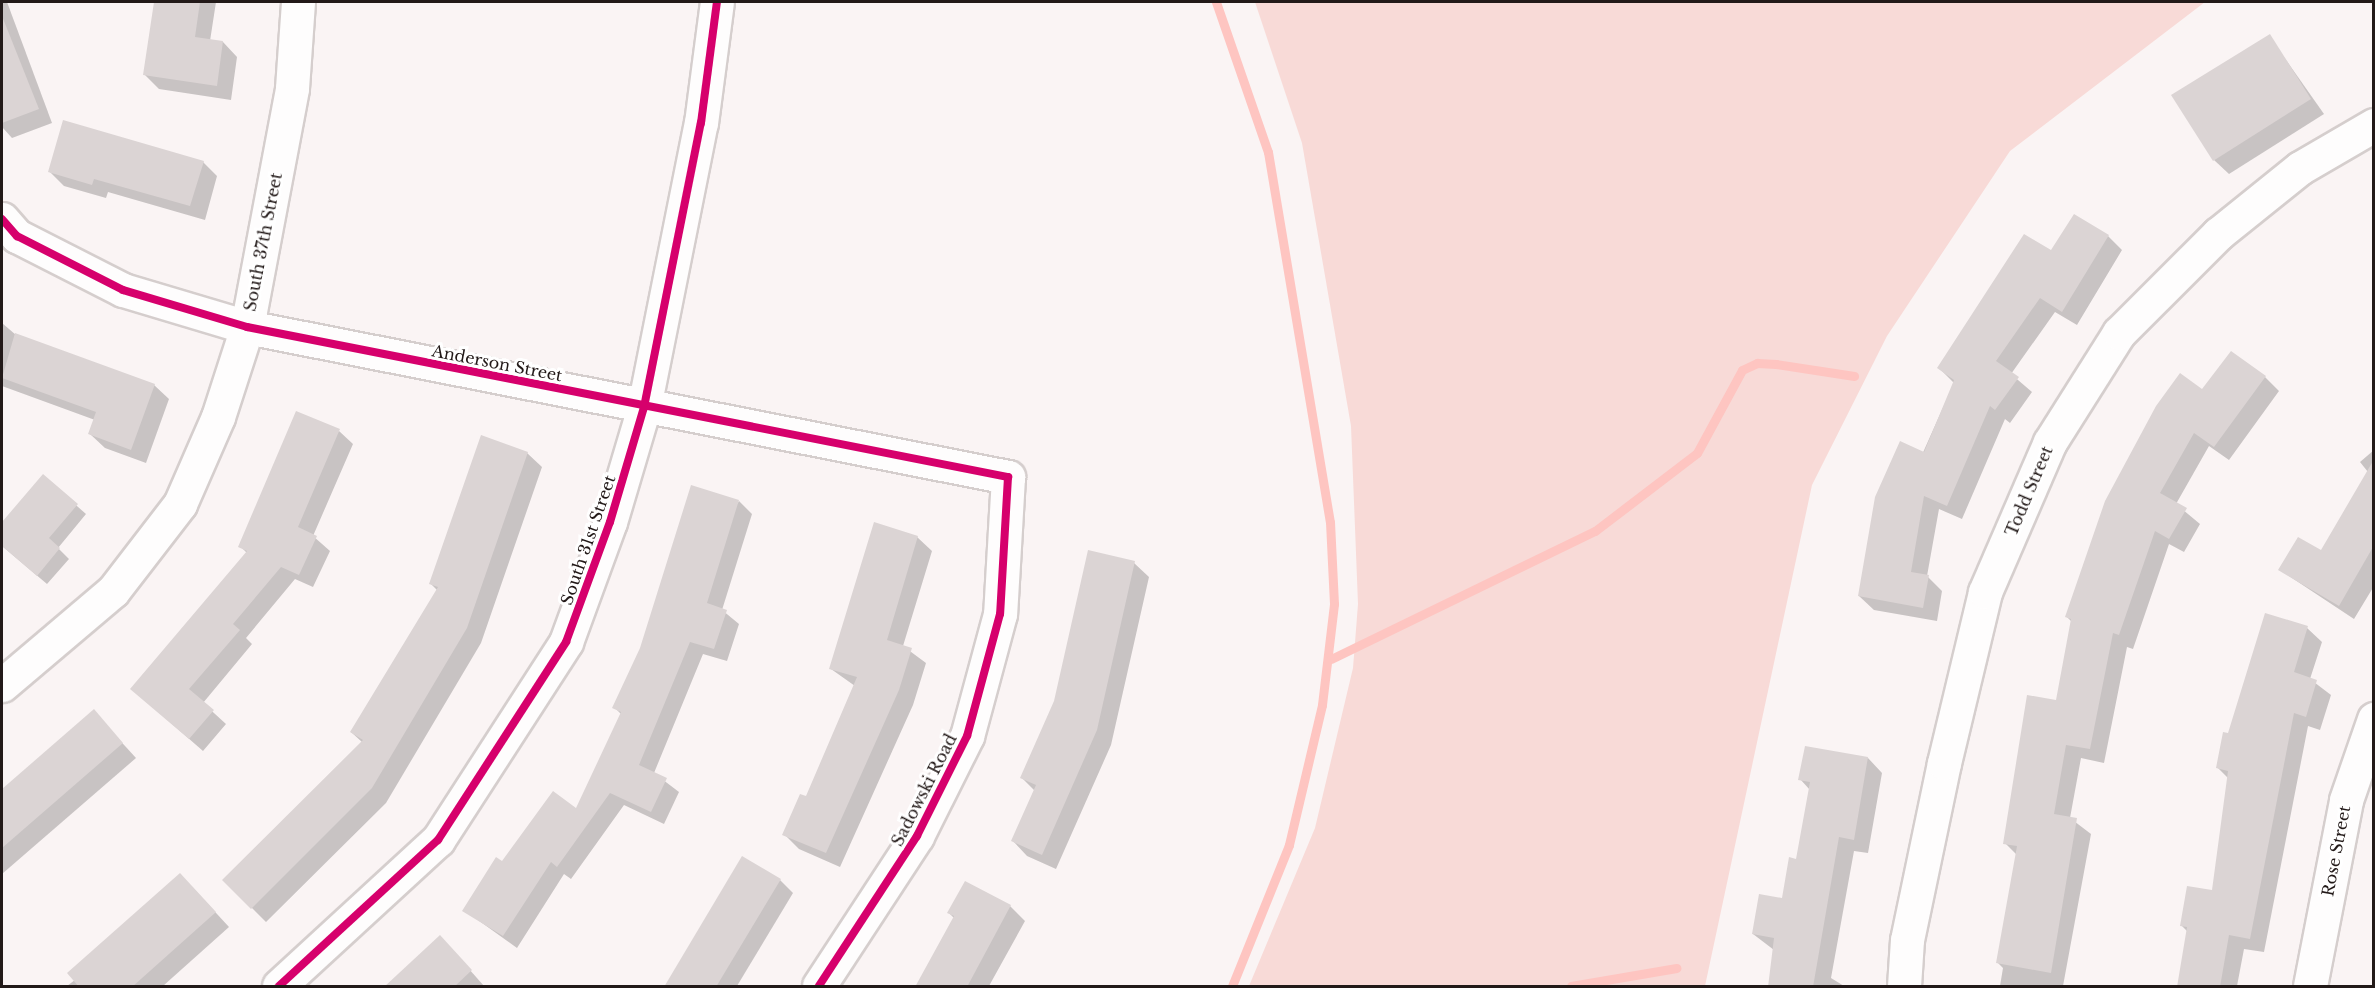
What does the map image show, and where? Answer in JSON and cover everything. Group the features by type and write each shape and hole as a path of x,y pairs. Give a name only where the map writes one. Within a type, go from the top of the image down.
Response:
{"street":[{"name":"South 37th Street","path":"2,685 113,591 180,504 218,417 247,327 292,88 298,2"},
{"name":"South 31st Street","path":"279,987 438,840 508,737 566,642 644,407 701,123 717,2"},
{"name":"Todd Street","path":"1904,987 1908,940 1944,763 1985,592 2050,442 2119,333 2218,234 2300,168 2373,125"},
{"name":"Anderson Street","path":"2,219 18,236 123,290 247,327 1008,477"},
{"name":"Sadowski Road","path":"819,987 917,836 967,736 1000,614 1008,477"},
{"name":"Rose Street","path":"2310,987 2346,800 2373,719"}],"shaded area":[{"path":"1255,2 2205,2 2010,151 1887,336 1812,485 1705,986 1249,986 1315,828 1353,668 1358,604 1351,426 1302,143"}],"building":[{"path":"154,2 200,2 195,37 223,41 217,86 143,75"},
{"path":"2,16 39,109 2,123"},
{"path":"2270,34 2311,99 2213,161 2171,95"},
{"path":"63,120 204,161 190,206 94,179 92,185 48,172"},
{"path":"2074,214 2109,235 2062,312 2040,298 1996,361 2019,377 1995,410 1990,406 1947,506 1924,496 1911,572 1929,575 1923,608 1858,596 1875,497 1900,441 1924,452 1954,380 1937,368 2024,234 2051,250"},
{"path":"15,333 155,384 131,450 88,434 96,412 2,378"},
{"path":"2231,351 2266,376 2214,447 2194,433 2160,493 2187,508 2169,539 2155,531 2119,635 2113,633 2090,749 2066,745 2054,814 2077,818 2051,973 1996,963 2017,846 2003,844 2027,695 2056,700 2071,619 2065,617 2105,501 2156,406 2180,373 2202,389"},
{"path":"296,411 340,429 298,527 317,536 299,575 281,567 233,624 240,630 189,689 214,710 189,739 130,689 247,551 238,547"},
{"path":"481,435 528,452 467,628 372,788 251,909 222,880 363,740 350,732 438,587 429,584"},
{"path":"2373,461 2373,547 2339,606 2278,570 2298,537 2321,550"},
{"path":"43,474 78,504 49,538 60,548 37,576 2,546 2,522"},
{"path":"691,485 739,500 707,603 727,610 714,649 690,642 639,765 667,778 651,812 610,793 557,867 551,862 503,936 462,911 496,857 502,861 553,791 576,808 621,712 612,708 640,648"},
{"path":"874,522 918,536 887,640 912,648 899,690 826,853 782,835 800,794 806,796 857,677 829,669"},
{"path":"1088,550 1135,561 1097,730 1042,855 1011,841 1036,785 1020,778 1054,701"},
{"path":"2265,613 2308,626 2294,672 2317,680 2306,717 2294,713 2250,939 2229,935 2220,987 2177,987 2187,927 2180,926 2187,886 2212,890 2228,771 2216,768 2223,732 2228,733"},
{"path":"94,709 123,743 2,848 2,789"},
{"path":"1805,746 1868,757 1854,840 1839,837 1813,987 1768,987 1774,938 1752,934 1759,894 1782,898 1789,857 1796,859 1810,782 1798,780"},
{"path":"742,856 781,879 716,987 664,987"},
{"path":"180,873 216,912 132,987 79,987 67,973"},
{"path":"965,881 1011,905 967,987 915,987 954,916 947,913"},
{"path":"440,935 472,970 454,987 384,987"}],"waterway":[{"path":"1216,2 1268,152 1330,522 1334,604 1322,705 1289,845 1232,986"},
{"path":"1331,659 1595,531 1697,453 1742,370 1757,363 1776,364 1854,376"},
{"path":"1571,986 1676,968"}],"cycle path":[{"path":"279,986 438,840 566,642 610,522 644,407 701,123 717,2"},
{"path":"2,219 17,236 123,290 247,327 1008,477 1000,614 967,736 917,836 819,986"}]}
